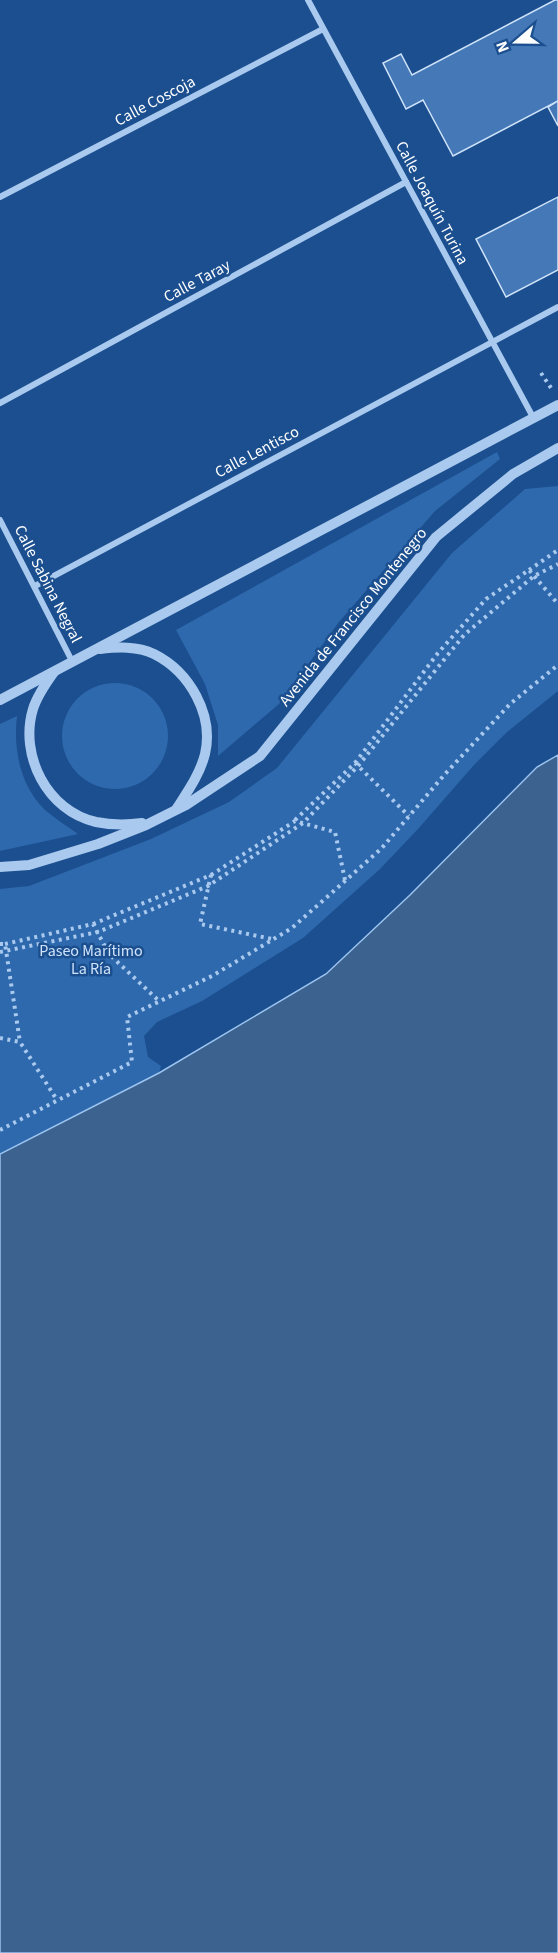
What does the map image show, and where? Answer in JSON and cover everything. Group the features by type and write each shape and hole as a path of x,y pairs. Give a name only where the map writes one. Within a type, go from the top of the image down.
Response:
{"street":[{"name":"Calle Joaquín Turina","path":"308,0 534,419"},
{"name":"Calle Coscoja","path":"0,197 323,29"},
{"name":"Calle Taray","path":"0,403 406,182"},
{"name":"Calle Lentisco","path":"35,586 558,307"},
{"name":"Avenida de Francisco Montenegro","path":"0,700 558,405"},
{"name":"Avenida de Francisco Montenegro","path":"0,867 29,865 98,844 153,822 176,810 260,756 436,537 513,474 558,448"},
{"name":"Calle Sabina Negral","path":"0,520 72,661"},
{"name":"Avenida de Francisco Montenegro","path":"95,650 124,647 154,654 179,671 197,695 206,724 205,754 194,782 176,810"},
{"name":"Avenida de Francisco Montenegro","path":"56,670 46,682 33,708 29,736 34,765 47,790 68,810 95,822 123,825 153,822"}],"path":[{"path":"57,1100 20,1042 7,951 3,944 93,924 211,875 295,820 357,765 438,653 486,599 558,550"},
{"path":"0,952 98,932 208,886 303,823 357,765 464,635 534,576 558,564"},
{"path":"529,570 558,604"},
{"path":"0,1130 132,1062 127,1017 212,976 292,928 381,849 510,704 558,666"},
{"path":"357,765 409,816"},
{"path":"295,820 335,832 345,880"},
{"path":"211,875 200,924 273,939"},
{"path":"93,924 109,954 159,1001"},
{"path":"0,1038 20,1042"}],"green space":[{"path":"497,452 500,459 435,511 339,622 279,704 218,756 218,725 205,684 176,630"},
{"name":"Paseo Marítimo La Ría","path":"558,486 558,691 507,732 380,869 303,938 202,1001 157,1022 144,1036 148,1057 161,1066 159,1073 0,1154 0,889 29,886 151,839 229,802 277,768 452,553 525,489"},
{"path":"115,683 135,687 152,699 164,716 168,736 164,756 152,773 135,785 115,789 95,785 78,773 66,756 62,736 66,716 78,699 95,687"},
{"path":"17,716 17,753 29,789 44,809 78,834 0,851 0,724"}],"shaded area":[{"path":"558,755 558,1953 0,1953 0,1154 159,1073 326,974 410,895 537,767"}],"building":[{"path":"558,0 558,101 453,156 423,100 406,109 383,63 401,54 412,75"},
{"path":"558,101 558,126 548,107"},
{"path":"558,197 558,270 506,297 476,239"}]}
